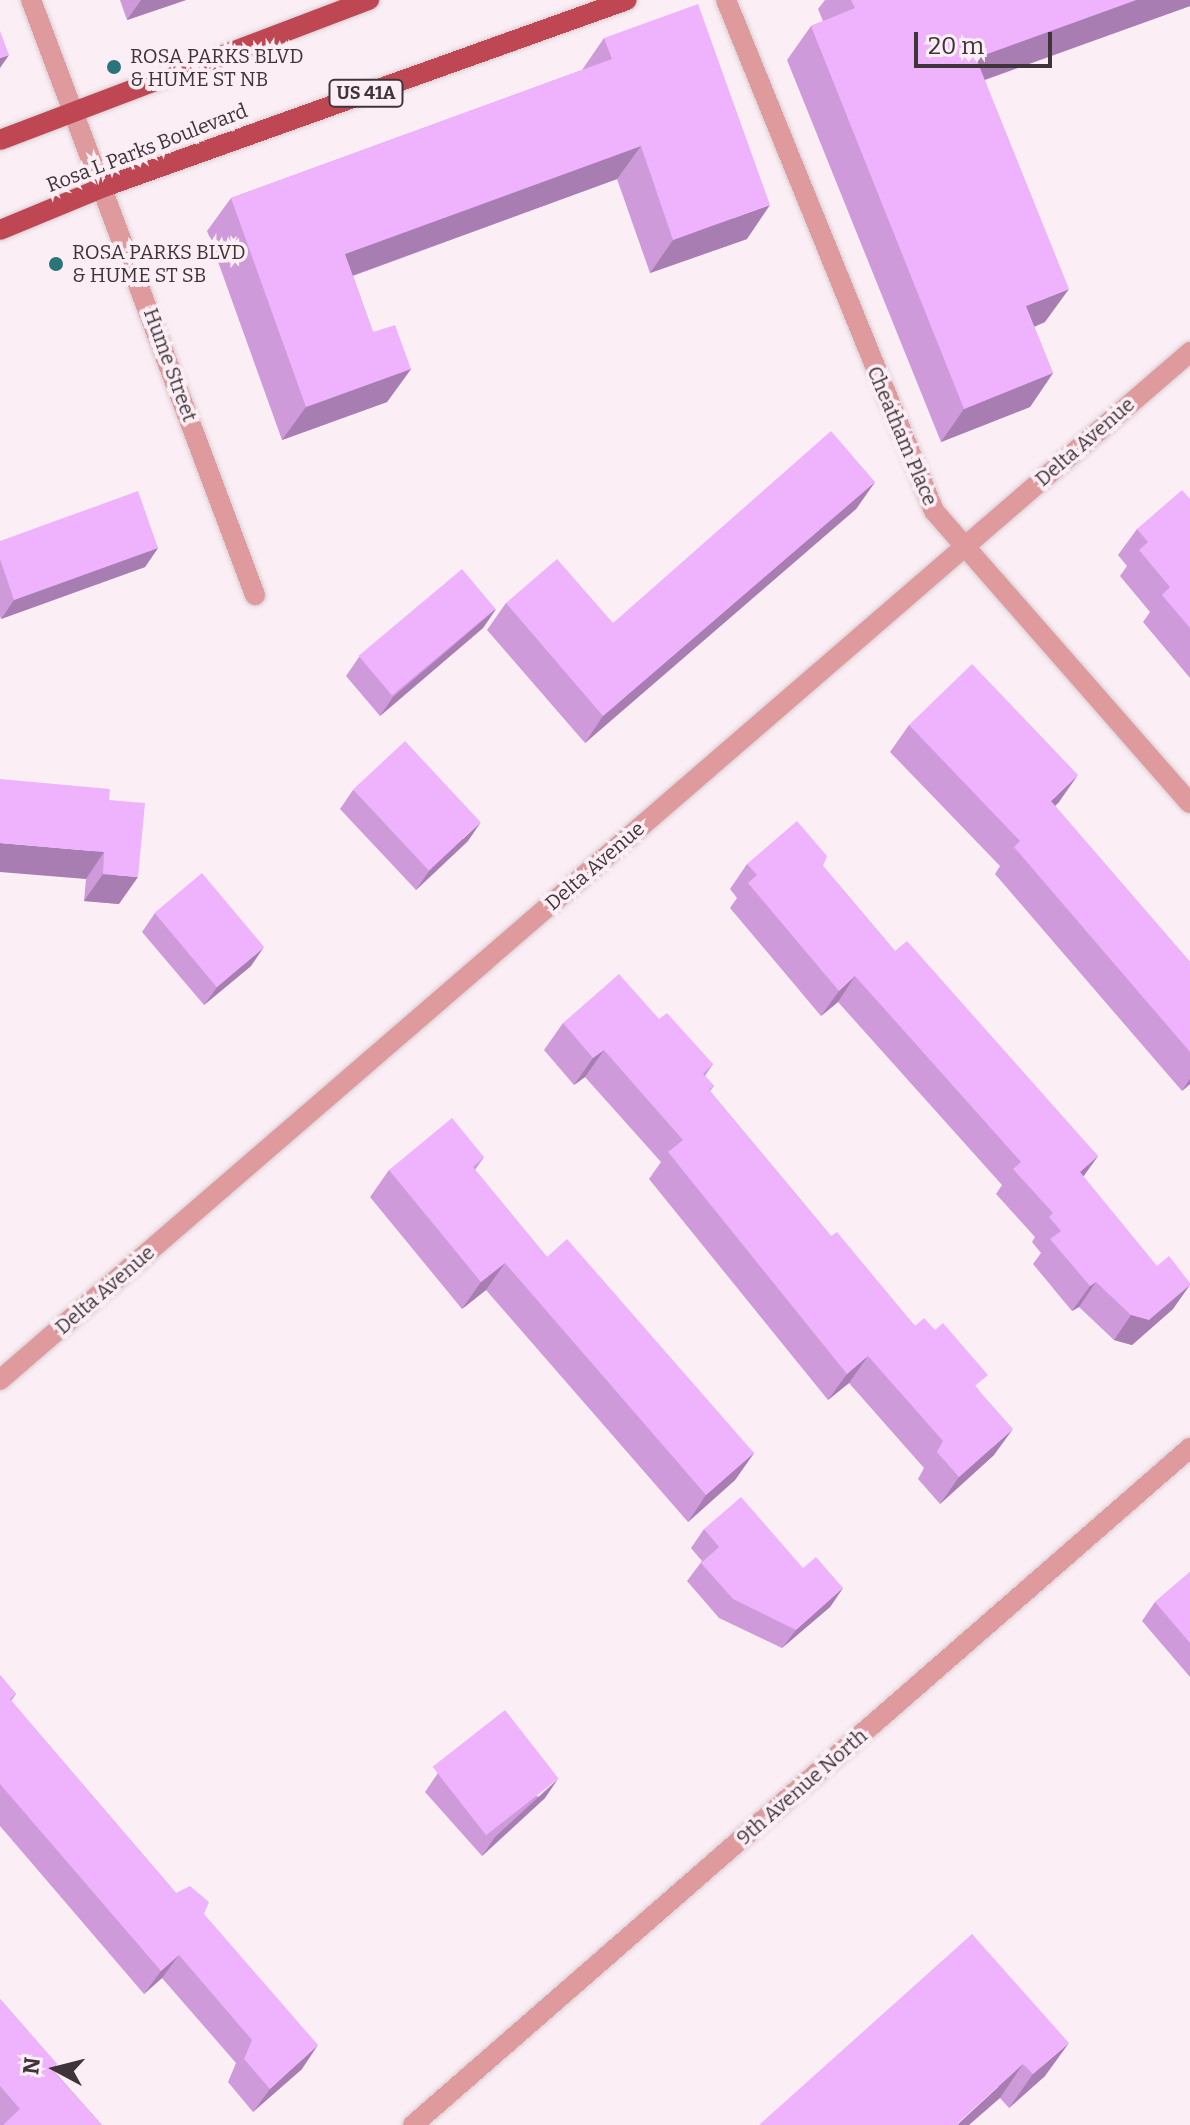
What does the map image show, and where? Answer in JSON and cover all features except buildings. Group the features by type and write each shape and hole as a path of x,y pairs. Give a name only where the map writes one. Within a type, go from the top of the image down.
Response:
{"main road":[{"path":"0,140 369,0"},
{"name":"Rosa L Parks Boulevard","path":"0,230 104,187 627,0"}],"street":[{"name":"Hume Street","path":"31,0 104,187 255,595"},
{"name":"Cheatham Place","path":"726,0 934,511 967,544 1190,803"},
{"name":"Delta Avenue","path":"0,1380 1190,352"},
{"name":"9th Avenue North","path":"413,2125 1190,1448"}],"place":[{"name":"ROSA PARKS BLVD & HUME ST NB","path":"114,67"},
{"name":"ROSA PARKS BLVD & HUME ST SB","path":"56,264"}]}
